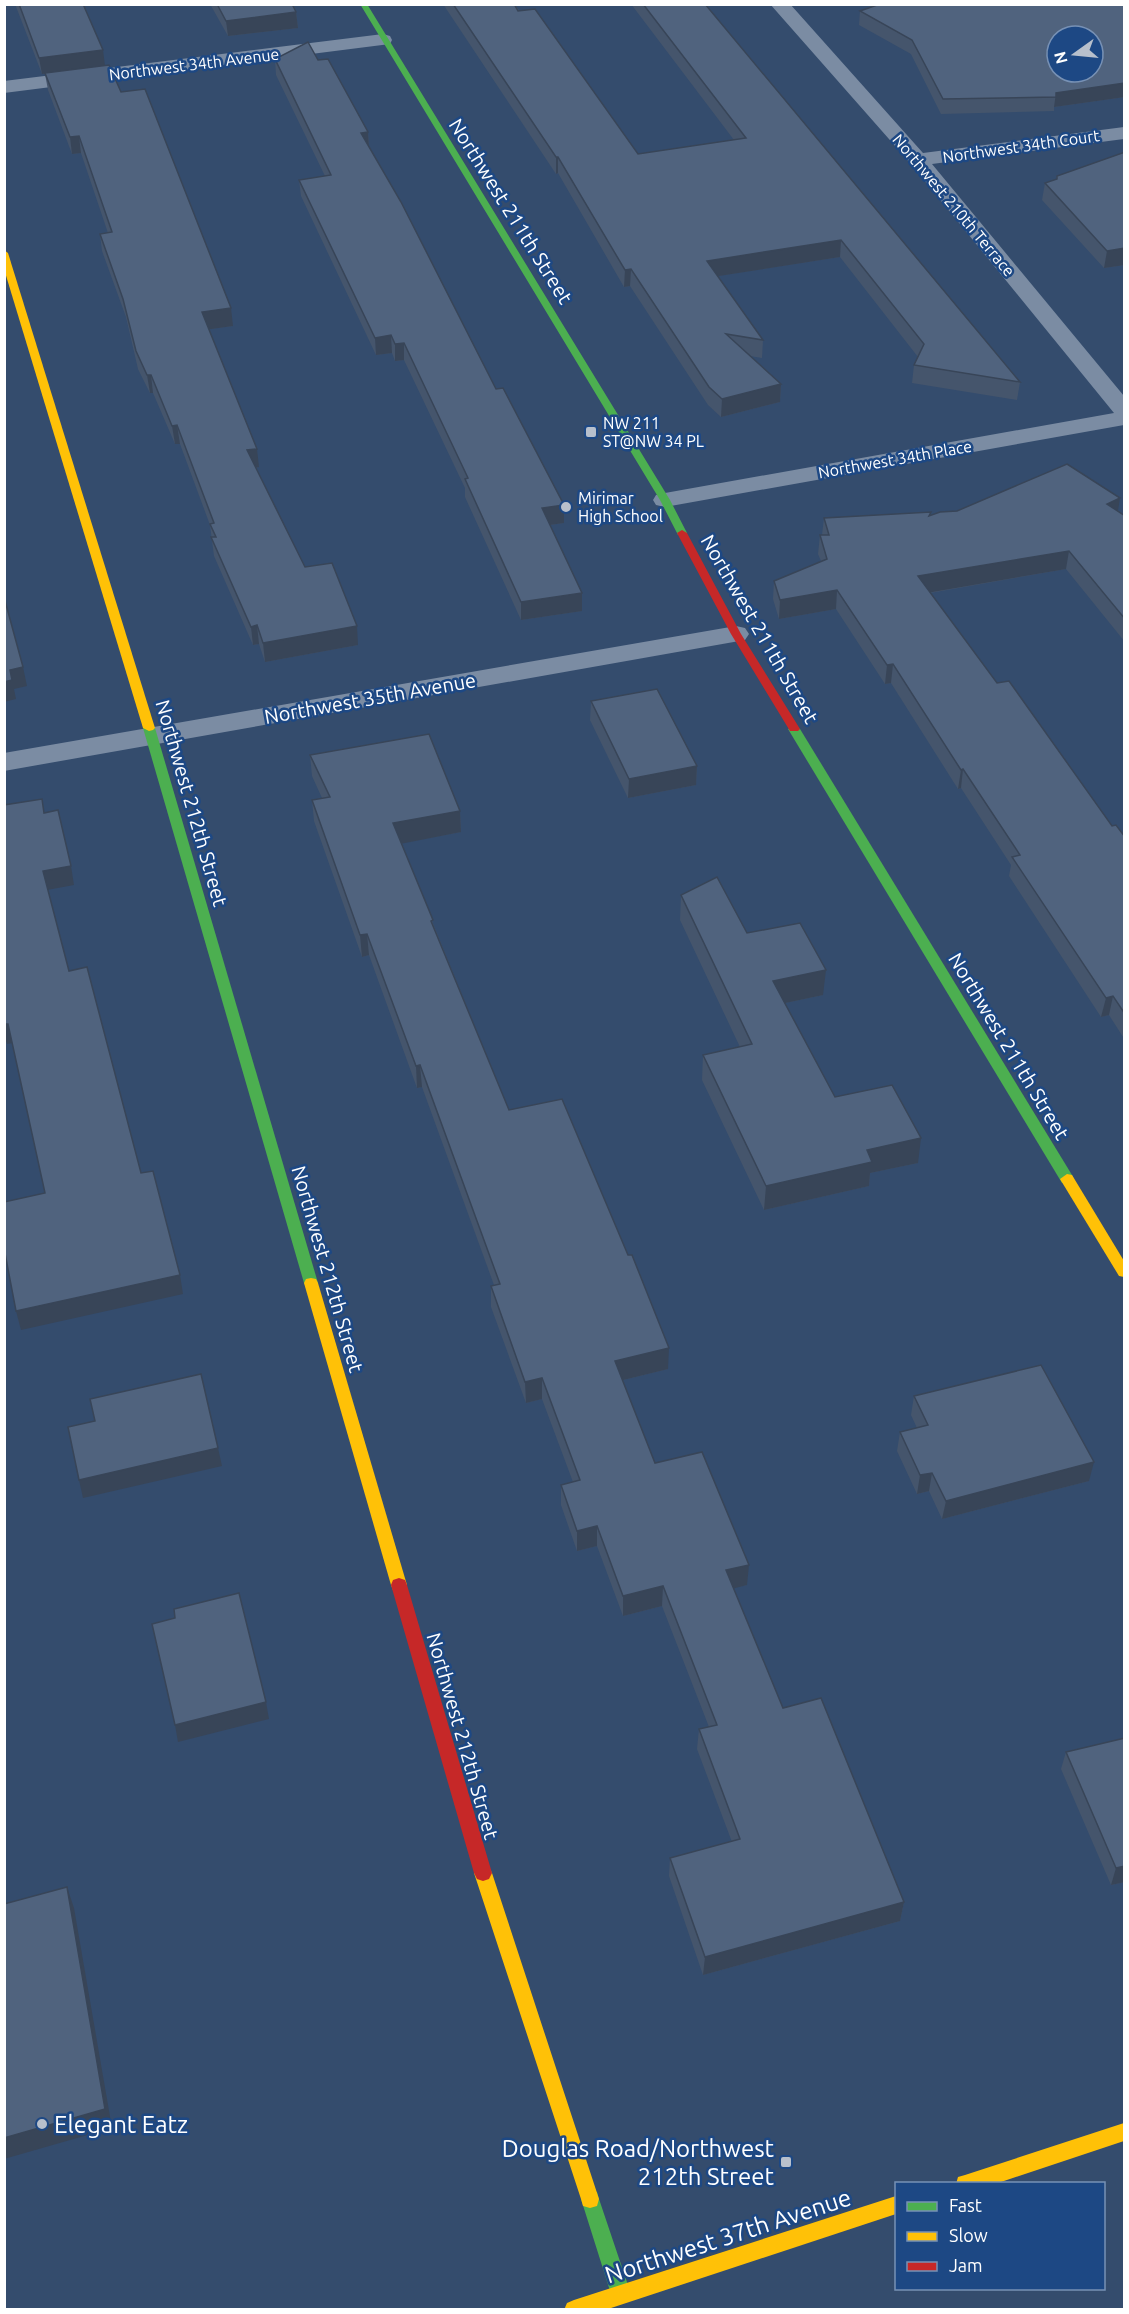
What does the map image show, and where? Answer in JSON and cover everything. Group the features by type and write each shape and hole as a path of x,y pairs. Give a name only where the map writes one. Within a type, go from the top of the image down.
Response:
{"street":[{"name":"Northwest 211th Street","path":"363,4 665,500 736,634 1125,1272"},
{"name":"Northwest 210th Terrace","path":"779,4 918,160 1125,410"},
{"name":"Northwest 34th Avenue","path":"4,87 383,40"},
{"name":"Northwest 34th Court","path":"918,160 1125,133"},
{"name":"Northwest 212th Street","path":"4,253 152,736 481,1868 621,2294"},
{"name":"Northwest 34th Place","path":"665,500 1125,418"},
{"name":"Northwest 35th Avenue","path":"4,762 736,634"},
{"path":"971,2182 1125,2133"},
{"name":"Northwest 37th Avenue","path":"574,2310 895,2206"}],"building":[{"path":"19,4 83,4 103,50 39,58"},
{"path":"217,4 292,4 296,12 226,21"},
{"path":"453,4 514,4 518,11 535,9 638,154 746,138 643,4 705,4 1020,382 914,365 924,344 841,240 707,261 763,340 726,334 781,384 722,399 709,387 631,269 625,270 558,157"},
{"path":"880,4 1125,4 1125,83 1056,93 1056,97 943,99 912,40 860,11"},
{"path":"308,42 318,60 328,59 368,132 361,133 401,202 496,389 503,388 564,505 542,508 582,593 521,602 465,479 468,478 404,343 395,344 391,335 375,338 299,180 331,175 275,59"},
{"path":"109,65 121,92 145,89 231,308 202,312 257,449 247,450 305,567 332,563 357,626 263,643 257,625 251,627 211,537 216,537 210,524 214,523 177,425 172,426 151,375 147,375 136,351 123,299 100,234 112,232 79,136 70,137 45,73"},
{"path":"1125,152 1125,248 1107,251 1045,183 1057,179 1057,176"},
{"path":"1067,464 1120,498 1107,504 1125,516 1125,619 1069,551 918,576 997,683 1009,681 1112,826 1116,825 1125,837 1125,1014 1113,996 1106,998 1012,857 1020,855 963,769 961,770 893,664 887,665 837,590 780,600 774,581 827,559 820,535 829,535 824,518 931,512 929,516 940,512 957,511"},
{"path":"4,597 23,667 10,670 12,680 4,682"},
{"path":"657,689 697,766 629,779 591,701"},
{"path":"429,734 460,811 393,823 433,920 431,921 509,1110 562,1099 628,1255 632,1255 669,1348 615,1361 655,1463 702,1452 749,1565 726,1570 783,1708 821,1698 904,1902 705,1957 670,1858 740,1839 699,1729 717,1725 663,1586 623,1596 597,1526 577,1531 561,1485 580,1480 542,1378 525,1382 491,1286 500,1284 420,1065 416,1066 367,934 360,935 312,800 330,797 310,755"},
{"path":"42,799 44,813 58,810 71,866 43,871 69,971 87,967 141,1173 153,1171 180,1275 16,1311 4,1248 4,1202 45,1193 8,1024 4,1024 4,805"},
{"path":"717,877 747,933 800,923 826,970 773,981 835,1097 892,1085 921,1138 867,1150 872,1162 766,1186 703,1055 752,1044 681,895"},
{"path":"1041,1365 1094,1462 946,1501 932,1473 920,1475 900,1432 928,1425 914,1396"},
{"path":"201,1374 218,1448 79,1480 68,1427 95,1421 90,1399"},
{"path":"239,1593 266,1702 175,1725 152,1624 175,1618 174,1609"},
{"path":"1125,1738 1125,1866 1116,1868 1066,1752"},
{"path":"67,1887 105,2109 4,2138 4,1904"}],"traffic: fast":[{"path":"363,4 665,500 682,533"},
{"path":"149,728 311,1283"},
{"path":"794,729 1067,1179"},
{"path":"590,2199 621,2294"}],"traffic: slow":[{"path":"4,253 149,728"},
{"path":"1067,1179 1124,1272"},
{"path":"311,1283 399,1585"},
{"path":"483,1873 590,2199"},
{"path":"971,2182 1124,2132"},
{"path":"574,2310 895,2205"}],"traffic: jam":[{"path":"682,533 736,634 794,729"},
{"path":"399,1585 483,1873"}],"place":[{"name":"NW 211 ST@NW 34 PL","path":"591,432"},
{"name":"Mirimar High School","path":"566,507"},
{"name":"Elegant Eatz","path":"42,2124"},
{"name":"Douglas Road/Northwest 212th Street","path":"786,2162"}]}
